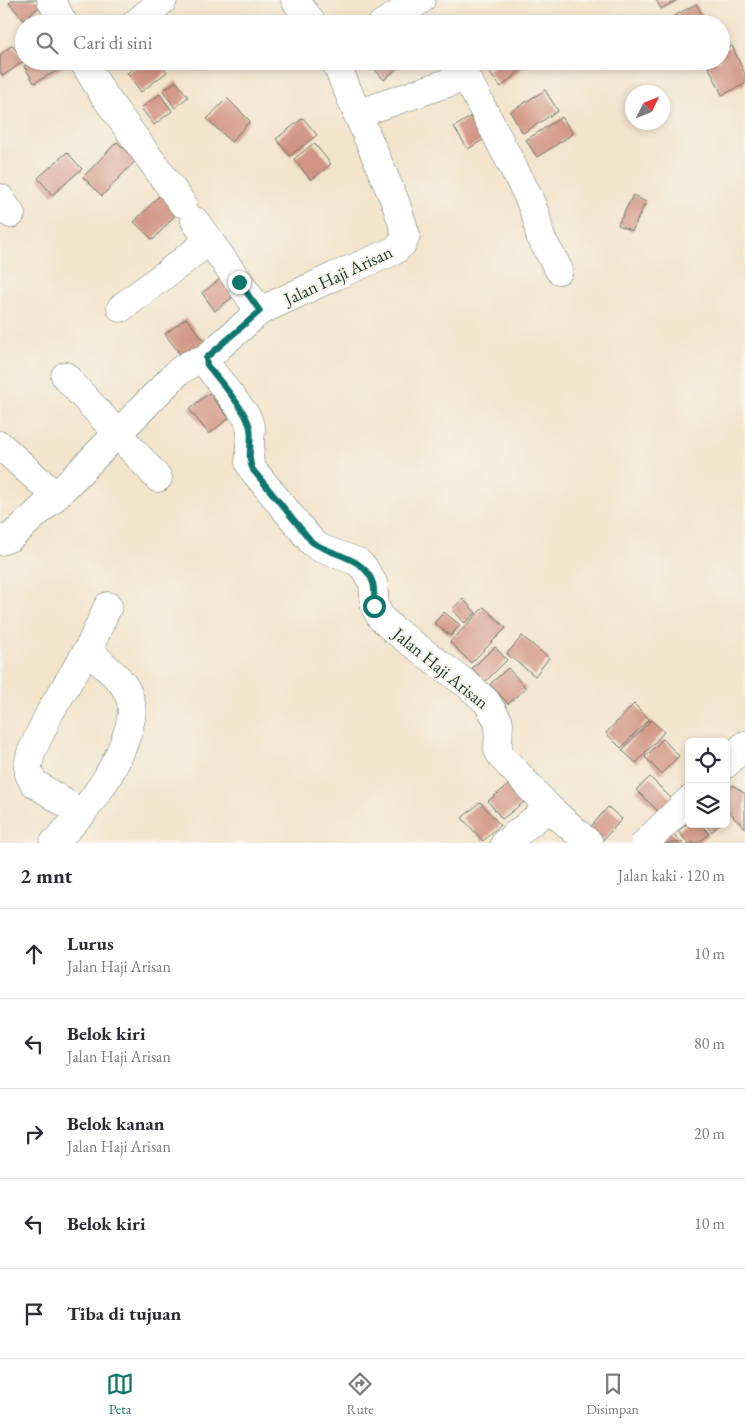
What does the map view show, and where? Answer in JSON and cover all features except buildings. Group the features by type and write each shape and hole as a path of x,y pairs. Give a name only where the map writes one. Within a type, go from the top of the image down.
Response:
{"street":[{"path":"51,0 59,15"},
{"path":"146,15 163,0"},
{"path":"294,0 306,15"},
{"path":"397,15 421,0"},
{"path":"90,70 103,94 260,311"},
{"name":"Jalan Haji Arisan","path":"339,70 396,204 406,235 404,243 394,251 260,311 206,358 207,365 247,417 251,429 249,463 260,481 312,542 320,548 358,562 364,568 373,583 374,606 381,618 486,701 499,722 498,750 502,757 549,808 589,843"},
{"path":"357,114 447,83 462,79 469,82 528,196 536,216 540,236 559,270"},
{"path":"122,308 195,222"},
{"path":"0,541 10,537 56,496 178,372 190,364 206,358"},
{"path":"66,376 158,478"},
{"path":"0,445 56,496"},
{"path":"82,814 34,783 29,774 28,766 31,753 50,712 90,646 108,606"},
{"path":"54,843 82,814 102,787 117,761 132,720 132,707 124,686 92,653 90,646"},
{"path":"645,843 685,804"},
{"path":"506,843 549,808"}],"route":[{"path":"239,282 260,311 206,358 207,365 247,417 251,429 249,463 260,481 312,542 320,548 358,562 364,568 373,583 374,606"}]}
